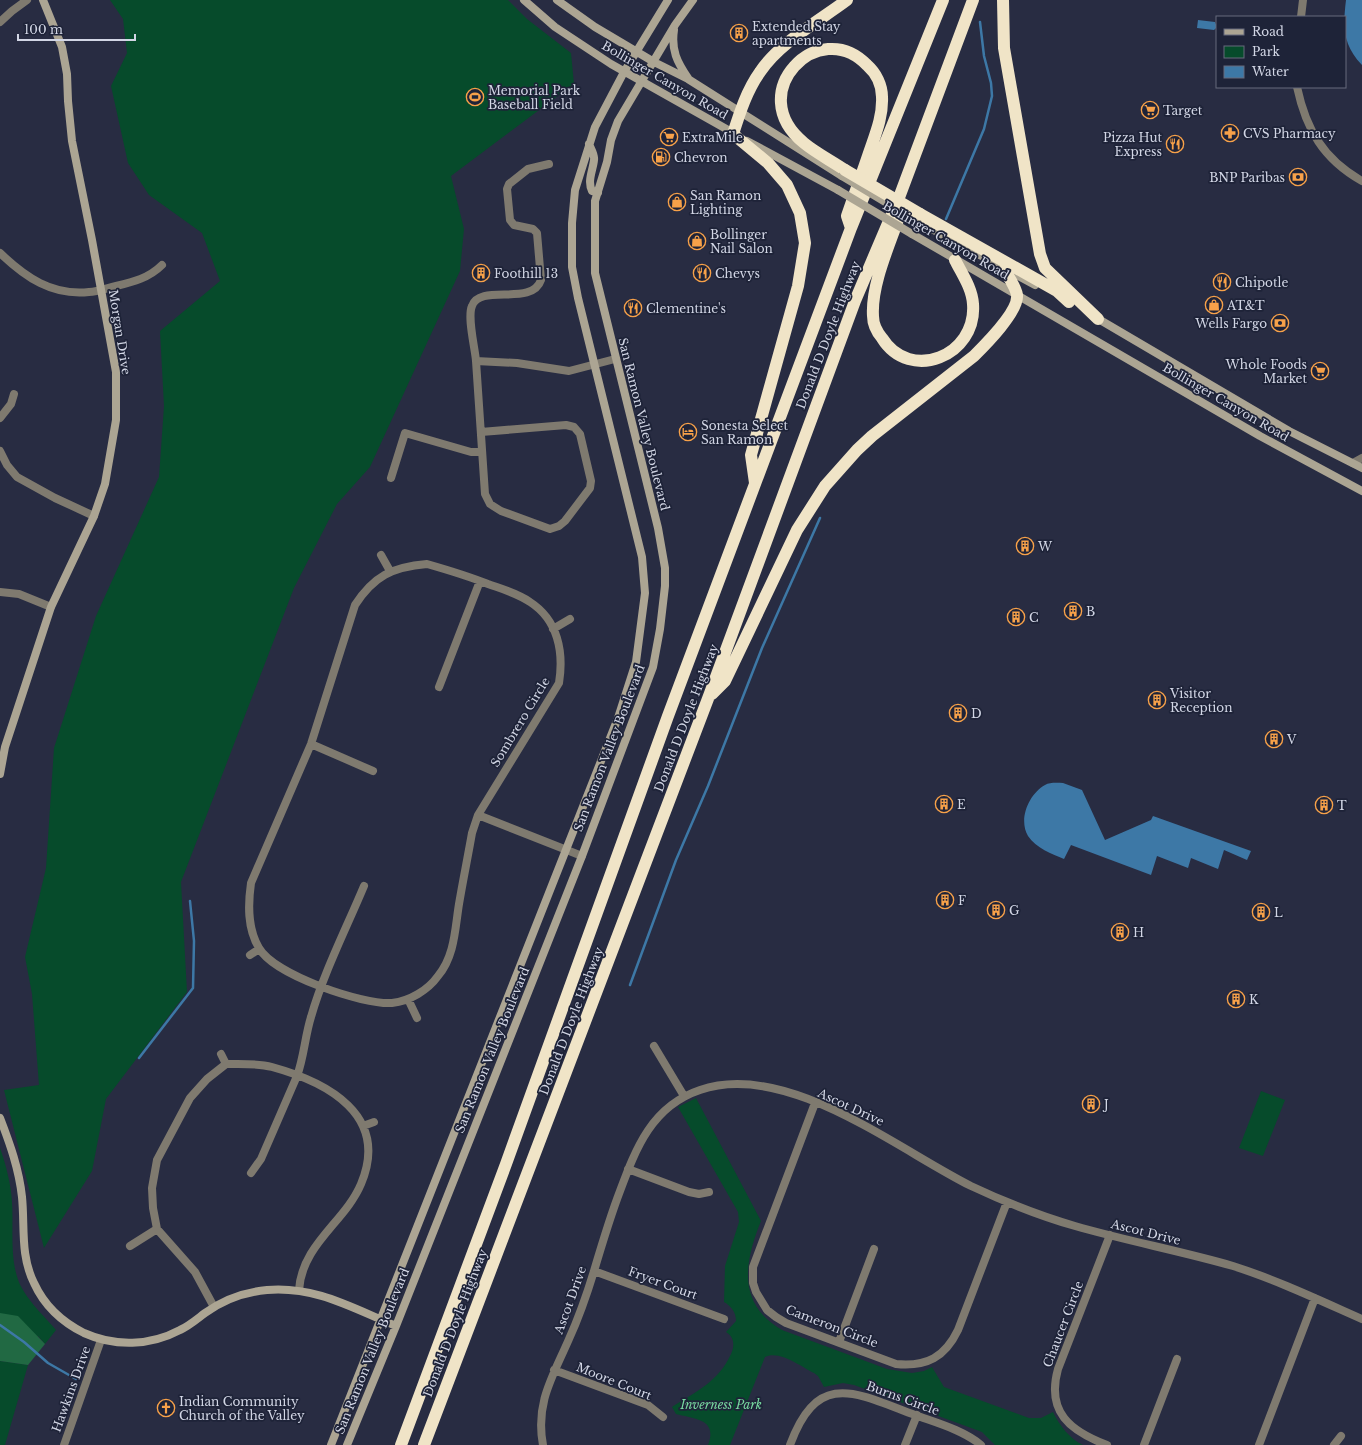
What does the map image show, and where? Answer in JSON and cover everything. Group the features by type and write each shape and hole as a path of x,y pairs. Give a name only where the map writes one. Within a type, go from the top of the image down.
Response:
{"highway":[{"path":"755,484 751,455 798,286 805,242 800,213 787,185 768,163 733,134 740,112 753,83 768,62 786,45 847,0"},
{"name":"Donald D Doyle Highway","path":"401,1445 506,1164 668,716 851,228 943,0"},
{"name":"Donald D Doyle Highway","path":"424,1445 709,696 854,301 900,194 973,0"},
{"path":"1003,0 1005,54 1040,254 1045,268 1098,319"},
{"path":"851,228 847,216 880,121 882,95 879,81 872,70 863,61 851,53 838,50 825,50 802,58 785,78 781,90 780,102 784,116 791,129 803,143 844,173 918,217 1057,291 1069,302"},
{"path":"900,194 902,208 880,275 873,305 873,318 877,331 885,343 895,352 906,358 921,360 934,359 945,355 963,341 972,319 973,305 970,290 955,260"},
{"path":"709,696 725,681 797,530 825,486 856,450 959,369 979,351 1014,309 1017,295 1005,270"}],"main road":[{"name":"Morgan Drive","path":"0,774 5,747 51,607 94,516 105,484 116,420 116,372 102,289 72,141 65,60 62,47 43,0"},
{"name":"Bollinger Canyon Road","path":"524,0 555,27 641,82 733,134 838,190 955,260 1260,436 1362,491"},
{"name":"Bollinger Canyon Road","path":"557,0 576,15 654,62 688,79 740,112 844,173"},
{"name":"San Ramon Valley Boulevard","path":"331,1445 618,718 636,662 645,593 642,557 578,298 572,267 572,223 575,190 594,127 624,72 668,0"},
{"name":"San Ramon Valley Boulevard","path":"347,1445 396,1326 582,856 653,667 660,629 665,586 664,568 658,528 595,274 595,201 607,162 611,140 618,121 675,25 693,0"},
{"path":"675,25 673,52 688,79"},
{"path":"589,144 595,158 590,187 592,191 598,193"},
{"name":"Bollinger Canyon Road","path":"918,217 1005,270 1069,302 1289,431 1362,468"},
{"path":"0,1118 17,1167 22,1199 25,1258 33,1282 50,1307 59,1317 71,1326 101,1340 128,1343 158,1339 181,1330 214,1307 238,1296 255,1292 299,1290 320,1295 396,1326"}],"street":[{"path":"0,22 12,10 27,0"},
{"path":"1301,16 1303,0"},
{"path":"1297,88 1302,111 1314,136 1324,151 1341,167 1362,181"},
{"path":"481,432 566,424 574,427 580,434 591,481 590,488 565,521 559,526 550,529 501,510 490,504 485,494 476,361 471,314 472,305 477,299 483,296 520,294 539,287 541,280 537,233 533,229 514,225 510,220 507,189 509,184 528,169 549,164"},
{"path":"0,253 15,269 47,287 67,292 90,292 131,282 153,274 162,265"},
{"path":"476,361 517,363 569,371 615,359"},
{"path":"0,418 11,404 14,394"},
{"path":"391,478 405,433 471,452 481,452"},
{"path":"0,451 7,465 17,477 54,498 94,516"},
{"path":"1353,463 1362,458"},
{"path":"381,555 390,571"},
{"name":"Sombrero Circle","path":"427,564 480,581 516,594 531,602 543,614 553,629 560,645 561,668 559,683 478,815 472,833 453,946 446,965 438,976 423,991 408,999 380,1003 359,1000 293,975 274,964 259,949 250,917 249,901 251,883 311,744 355,605 363,593 377,579 390,571 410,566 427,564"},
{"path":"439,687 480,581"},
{"path":"0,592 19,594 51,607"},
{"path":"553,629 570,619"},
{"path":"311,744 372,771"},
{"path":"478,815 582,856"},
{"path":"251,1173 261,1159 302,1064 310,1018 364,886"},
{"path":"250,955 259,949"},
{"path":"408,999 417,1018"},
{"path":"654,1046 684,1096"},
{"path":"221,1054 226,1064"},
{"path":"214,1307 195,1272 158,1229 153,1208 152,1188 157,1160 190,1098 207,1079 226,1064 271,1066 320,1085 339,1096 352,1110 363,1126 368,1153 366,1170 361,1184 312,1252 304,1268 299,1290"},
{"name":"Ascot Drive","path":"543,1445 541,1427 542,1407 548,1386 570,1337 594,1271 603,1236 639,1144 655,1120 684,1096 711,1087 748,1083 775,1088 815,1103 857,1122 963,1181 1007,1202 1049,1218 1110,1236 1233,1266 1280,1282 1362,1318"},
{"name":"Cameron Circle","path":"815,1103 755,1259 754,1283 761,1301 776,1317 786,1323 896,1364 922,1364 940,1354 953,1340 1007,1202"},
{"path":"363,1126 374,1122"},
{"path":"628,1169 689,1192 699,1194 709,1192"},
{"path":"130,1246 158,1229"},
{"name":"Chaucer Circle","path":"1107,1445 1081,1434 1066,1421 1057,1403 1054,1387 1058,1369 1110,1236"},
{"path":"839,1342 874,1249"},
{"name":"Fryer Court","path":"594,1271 724,1319"},
{"path":"1259,1445 1315,1298"},
{"name":"Hawkins Drive","path":"64,1445 101,1340"},
{"path":"1144,1445 1176,1360"},
{"name":"Moore Court","path":"554,1370 648,1405 662,1417"},
{"name":"Burns Circle","path":"790,1445 799,1421 807,1410 820,1399 834,1394 856,1394 916,1415 973,1438 981,1445"},
{"path":"905,1445 916,1415"},
{"path":"1334,1445 1341,1436"}],"green space":[{"path":"110,0 508,0 527,19 571,53 574,84 451,176 464,229 460,271 370,467 337,504 294,588 181,882 187,992 106,1099 92,1171 44,1248 4,1090 39,1085 32,994 25,957 46,868 54,748 96,616 159,477 164,406 160,331 220,281 202,233 149,195 128,163 111,86 127,53 123,19"},
{"path":"1261,1091 1285,1100 1263,1156 1239,1148"},
{"name":"Inverness Park","path":"696,1098 761,1221 751,1252 748,1267 748,1282 751,1295 757,1308 767,1320 782,1330 887,1369 912,1373 924,1371 932,1367 944,1387 1029,1418 1041,1418 1053,1412 1065,1431 1083,1445 995,1445 982,1432 854,1385 843,1383 824,1387 818,1376 814,1373 784,1357 771,1355 765,1357 730,1445 708,1445 710,1430 707,1425 697,1419 676,1414 672,1407 698,1391 713,1379 726,1364 731,1354 733,1344 732,1339 726,1332 736,1321 736,1318 733,1310 724,1302 725,1266 739,1222 738,1212 678,1107"},
{"path":"0,1148 11,1188 13,1258 18,1280 30,1300 56,1330 45,1344 38,1336 0,1342"},
{"path":"0,1313 18,1316 45,1344 28,1365 0,1361"},
{"path":"0,1361 28,1365 5,1445 0,1445"}],"water":[{"path":"1346,0 1362,0 1362,65 1355,57 1347,42 1346,16 1344,16"},
{"path":"1198,20 1215,22 1216,24 1214,30 1197,28"},
{"path":"1049,783 1063,783 1082,790 1105,840 1151,820 1153,816 1251,851 1247,860 1224,850 1218,869 1191,858 1188,868 1157,856 1151,875 1071,845 1064,859 1035,844 1028,836 1024,822 1030,801 1039,789"}],"waterway":[{"path":"946,219 984,129 992,96 991,83 984,56 980,22"},
{"path":"630,985 676,860 708,786 762,648 820,518"},
{"path":"139,1058 193,988 194,941 190,901"},
{"path":"0,1325 24,1342 48,1363 76,1379"}],"place":[{"name":"Extended Stay apartments","path":"739,33"},
{"name":"Memorial Park Baseball Field","path":"475,97"},
{"name":"Target","path":"1150,110"},
{"name":"CVS Pharmacy","path":"1230,133"},
{"name":"ExtraMile","path":"669,137"},
{"name":"Pizza Hut Express","path":"1175,144"},
{"name":"Chevron","path":"661,157"},
{"name":"BNP Paribas","path":"1298,177"},
{"name":"San Ramon Lighting","path":"677,202"},
{"name":"Bollinger Nail Salon","path":"697,241"},
{"name":"Foothill 13","path":"481,273"},
{"name":"Chevys","path":"702,273"},
{"name":"Chipotle","path":"1222,282"},
{"name":"AT&T","path":"1214,305"},
{"name":"Clementine's","path":"633,308"},
{"name":"Wells Fargo","path":"1280,323"},
{"name":"Whole Foods Market","path":"1320,371"},
{"name":"Sonesta Select San Ramon","path":"688,432"},
{"name":"W","path":"1025,546"},
{"name":"B","path":"1073,611"},
{"name":"C","path":"1016,617"},
{"name":"Visitor Reception","path":"1157,700"},
{"name":"D","path":"958,713"},
{"name":"V","path":"1274,739"},
{"name":"E","path":"944,804"},
{"name":"T","path":"1324,805"},
{"name":"F","path":"945,900"},
{"name":"G","path":"996,910"},
{"name":"L","path":"1261,912"},
{"name":"H","path":"1120,932"},
{"name":"K","path":"1236,999"},
{"name":"J","path":"1091,1104"},
{"name":"Indian Community Church of the Valley","path":"166,1408"}]}
